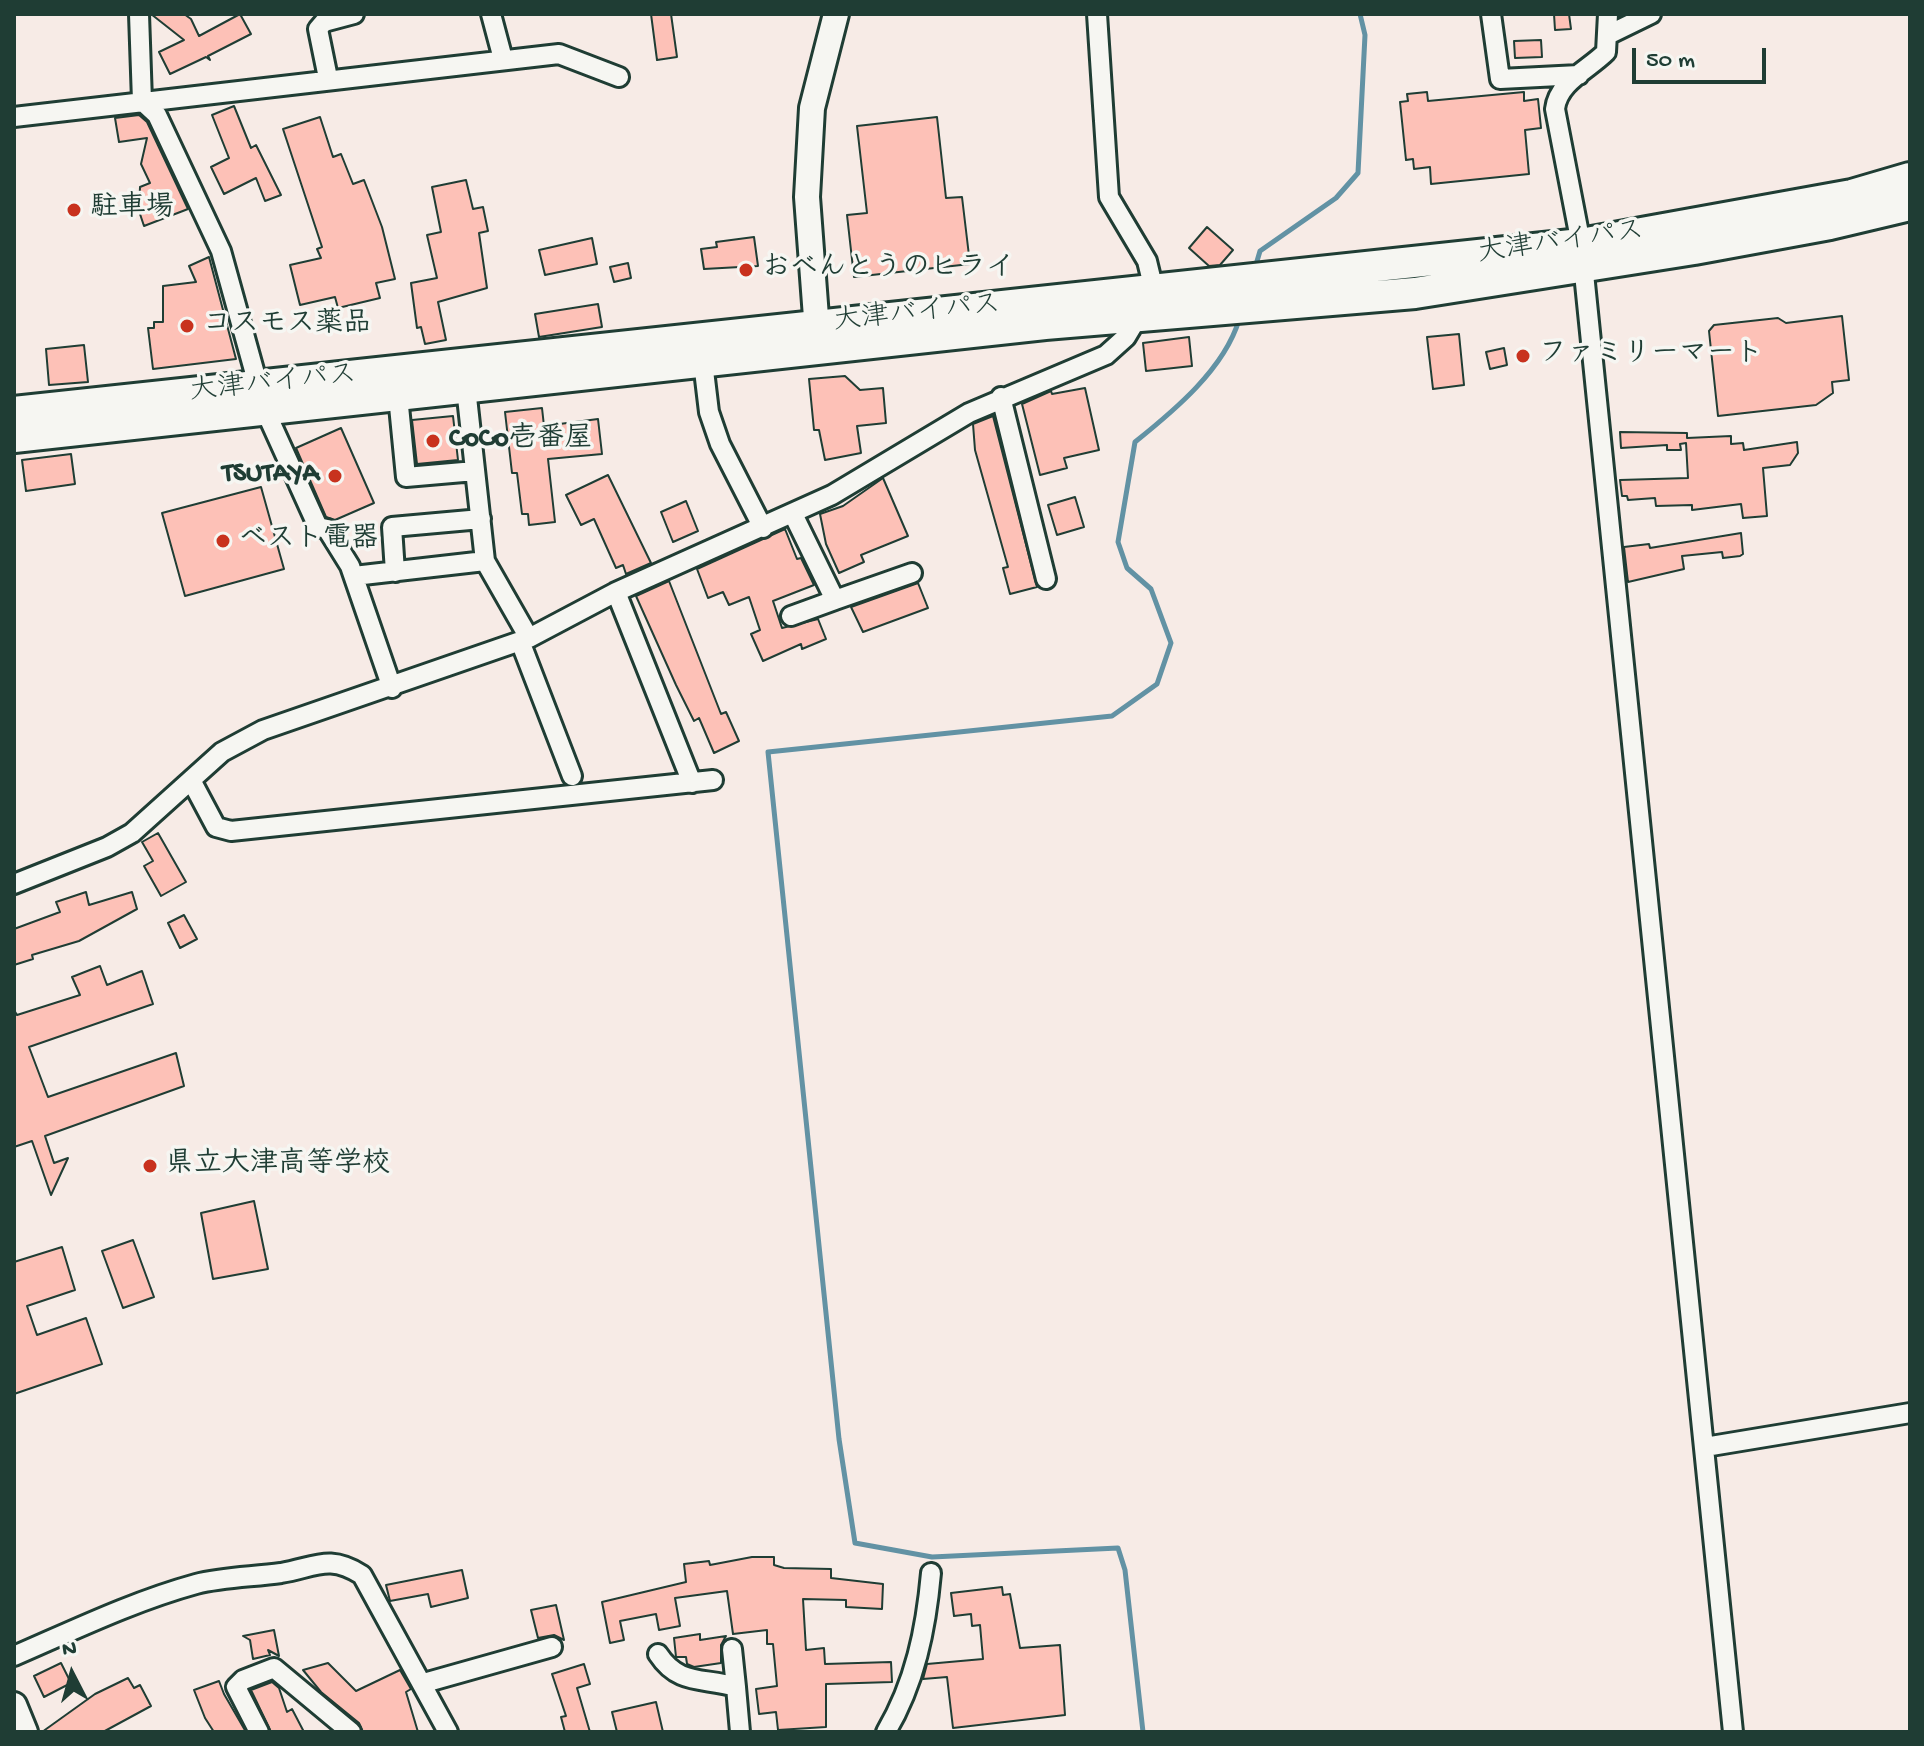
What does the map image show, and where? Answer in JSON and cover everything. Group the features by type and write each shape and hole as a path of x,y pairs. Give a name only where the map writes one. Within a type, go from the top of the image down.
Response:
{"highway":[{"name":"大津バイパス","path":"14,412 262,398 398,396 703,362 817,337 1138,317 1415,293 1852,195 1910,178"},
{"name":"大津バイパス","path":"14,437 262,398 817,337 1154,290 1582,256 1830,224 1910,205"}],"main road":[{"path":"817,337 807,197 812,108 836,14"},
{"path":"14,1705 25,1732"}],"street":[{"path":"139,14 142,101 157,115 221,251 262,398 318,527 327,529 354,576 392,688"},
{"path":"328,78 318,29 324,22 354,14"},
{"path":"491,14 503,59"},
{"path":"14,884 120,840 222,752 263,730 392,688 524,639 616,592 793,514 884,467 1001,397 1106,355 1126,337 1154,290 1147,261 1109,197 1097,14"},
{"path":"1491,14 1500,79 1579,75"},
{"path":"1608,14 1606,52 1557,95 1555,109 1582,256 1733,1732"},
{"path":"1608,35 1651,14"},
{"path":"14,117 328,78 559,54 619,77"},
{"path":"703,362 709,412 720,444 763,528"},
{"path":"466,388 485,561 524,639 572,776"},
{"path":"398,396 406,477 475,471"},
{"path":"1001,397 1046,579"},
{"path":"793,514 835,600"},
{"path":"395,572 392,527 481,519"},
{"path":"354,576 485,561"},
{"path":"791,616 912,573"},
{"path":"616,592 692,783"},
{"path":"191,780 216,827 231,831 713,780"},
{"path":"1705,1447 1910,1413"},
{"path":"14,1656 96,1620 198,1583 284,1572 324,1561 348,1566 362,1575 424,1683 448,1732"},
{"path":"886,1732 896,1716 926,1630 931,1573"},
{"path":"424,1683 552,1647"},
{"path":"732,1649 740,1732"},
{"path":"658,1654 670,1672 680,1677 712,1680 736,1687"},
{"path":"259,1732 236,1687 243,1680 274,1668 351,1732"}],"building":[{"path":"151,14 184,14 191,19 199,36 240,14 251,34 208,56 210,60 206,57 170,74 159,52 184,40"},
{"path":"651,14 671,14 677,57 657,60"},
{"path":"1554,14 1569,14 1571,29 1555,30"},
{"path":"1541,40 1542,57 1515,58 1514,41"},
{"path":"1427,92 1428,101 1524,92 1524,101 1538,99 1541,128 1525,130 1529,174 1431,184 1430,167 1414,169 1413,159 1406,160 1400,102 1408,101 1407,94"},
{"path":"234,106 251,148 256,145 281,195 265,201 256,178 224,194 211,167 229,158 212,115"},
{"path":"139,115 147,122 188,209 144,226 139,211 140,187 150,183 141,164 147,138 119,142 115,118"},
{"path":"320,117 333,157 341,154 353,184 364,180 382,227 395,279 376,283 380,298 338,308 335,297 300,305 290,265 321,258 317,249 322,247 283,129"},
{"path":"937,117 946,198 962,197 970,264 854,277 847,215 867,213 857,126"},
{"path":"466,180 473,209 483,207 488,231 479,233 487,288 438,302 446,340 425,344 421,327 417,328 411,283 437,278 427,235 441,232 432,187"},
{"path":"1207,227 1233,250 1220,265 1209,266 1189,248"},
{"path":"754,237 758,266 704,269 701,249 717,247 716,242"},
{"path":"592,238 597,264 545,275 539,250"},
{"path":"209,257 236,359 153,369 148,328 154,328 154,322 163,322 163,286 196,282 189,266"},
{"path":"628,263 631,278 614,282 610,267"},
{"path":"598,304 602,327 539,337 535,314"},
{"path":"1842,316 1849,380 1832,382 1833,393 1816,405 1718,416 1709,331 1714,325 1778,318 1786,323"},
{"path":"1459,334 1464,385 1433,389 1427,337"},
{"path":"1189,337 1192,366 1146,371 1143,343"},
{"path":"84,345 88,382 49,385 46,349"},
{"path":"1504,348 1507,365 1490,369 1486,352"},
{"path":"845,376 860,390 883,388 886,423 857,426 861,453 825,460 819,430 814,430 809,379"},
{"path":"1085,388 1099,450 1064,458 1067,468 1040,475 1022,404 1051,391 1052,394"},
{"path":"542,408 544,426 598,419 602,454 548,459 555,522 529,525 528,514 522,514 517,473 512,473 505,412"},
{"name":"CoCo壱番屋","path":"453,416 458,460 417,464 412,420"},
{"path":"993,416 1037,587 1010,594 1003,568 1008,567 975,450 973,424"},
{"name":"TSUTAYA","path":"341,428 374,503 335,520 326,517 296,448"},
{"path":"1620,432 1687,433 1687,438 1731,436 1731,444 1743,443 1744,450 1797,442 1798,453 1790,465 1763,468 1767,516 1743,518 1741,504 1692,510 1692,505 1656,506 1655,498 1628,500 1627,496 1622,496 1620,480 1688,478 1686,443 1680,444 1681,450 1667,450 1667,445 1621,448"},
{"path":"71,454 75,484 26,491 22,460"},
{"path":"608,475 651,563 626,574 623,565 616,568 594,519 581,525 566,495"},
{"path":"883,478 908,536 861,555 864,562 839,573 826,544 820,514 843,506"},
{"name":"ベスト電器","path":"261,487 284,569 185,596 162,513"},
{"path":"1075,497 1084,527 1057,535 1048,505"},
{"path":"686,501 698,531 673,542 661,512"},
{"path":"785,529 797,559 801,558 814,585 773,601 782,628 818,619 826,639 802,649 801,644 763,661 751,634 760,630 749,597 729,605 723,592 708,598 697,569"},
{"path":"1741,533 1743,554 1740,556 1723,558 1722,552 1682,556 1684,569 1628,582 1624,547 1649,544 1650,548"},
{"path":"669,581 721,714 726,712 739,741 714,753 699,718 694,721 676,685 636,596"},
{"path":"918,583 928,608 863,632 851,607"},
{"path":"158,833 186,882 161,896 144,866 153,861 142,842"},
{"path":"86,892 89,905 132,892 137,909 79,941 32,955 33,959 14,965 14,929 60,912 56,902"},
{"path":"184,915 197,939 180,948 168,923"},
{"path":"100,966 107,985 142,971 153,1004 29,1047 48,1097 176,1053 184,1086 45,1136 54,1163 68,1158 51,1195 32,1141 14,1147 14,1010 17,1015 80,995 72,977"},
{"path":"254,1201 268,1269 213,1279 201,1213"},
{"path":"133,1240 154,1297 123,1308 102,1251"},
{"path":"62,1247 75,1290 27,1306 37,1335 86,1318 102,1364 14,1394 14,1262"},
{"path":"752,1557 774,1557 774,1565 784,1568 831,1569 831,1578 883,1584 882,1609 846,1607 846,1600 803,1599 806,1650 824,1648 825,1664 891,1662 892,1682 826,1684 826,1727 778,1730 776,1712 759,1714 756,1689 777,1686 773,1644 767,1644 767,1630 733,1634 727,1591 675,1598 680,1626 659,1630 656,1614 620,1621 624,1640 610,1643 602,1602 686,1582 684,1564 709,1561 710,1565"},
{"path":"462,1570 468,1598 431,1607 428,1594 390,1601 386,1585"},
{"path":"1002,1587 1003,1595 1010,1594 1020,1648 1060,1645 1065,1715 953,1728 947,1677 923,1679 927,1664 983,1659 980,1625 972,1626 971,1614 954,1616 951,1593"},
{"path":"556,1605 564,1640 554,1635 538,1638 531,1610"},
{"path":"274,1630 279,1656 268,1650 270,1655 253,1659 250,1640 243,1636"},
{"path":"700,1634 700,1640 726,1636 721,1645 721,1663 694,1667 687,1664 686,1657 676,1657 674,1638"},
{"path":"61,1663 71,1683 44,1697 34,1676"},
{"path":"328,1663 356,1691 400,1670 411,1689 406,1692 418,1732 363,1732 359,1723 321,1692 303,1670"},
{"path":"584,1664 590,1684 577,1688 590,1732 565,1732 561,1717 566,1716 552,1674"},
{"path":"128,1678 134,1688 140,1685 151,1706 103,1732 42,1732 95,1694"},
{"path":"219,1681 246,1732 214,1732 205,1718 194,1690"},
{"path":"272,1682 279,1688 287,1712 292,1709 304,1732 271,1732 251,1690"},
{"path":"656,1702 663,1732 617,1732 612,1712"}],"waterway":[{"path":"1255,268 1260,251 1336,198 1358,173 1365,35 1360,14"},
{"path":"1143,1732 1125,1570 1118,1548 932,1557 855,1543 839,1439 768,752 1112,716 1157,684 1171,643 1151,589 1127,568 1118,542 1135,442 1182,402 1210,372 1232,338 1239,320"}],"place":[{"name":"駐車場","path":"74,210"},
{"name":"おべんとうのヒライ","path":"746,270"},
{"name":"コスモス薬品","path":"187,326"},
{"name":"ファミリーマート","path":"1523,356"},
{"name":"CoCo壱番屋","path":"433,441"},
{"name":"TSUTAYA","path":"335,476"},
{"name":"ベスト電器","path":"223,541"},
{"name":"県立大津高等学校","path":"150,1166"}]}
